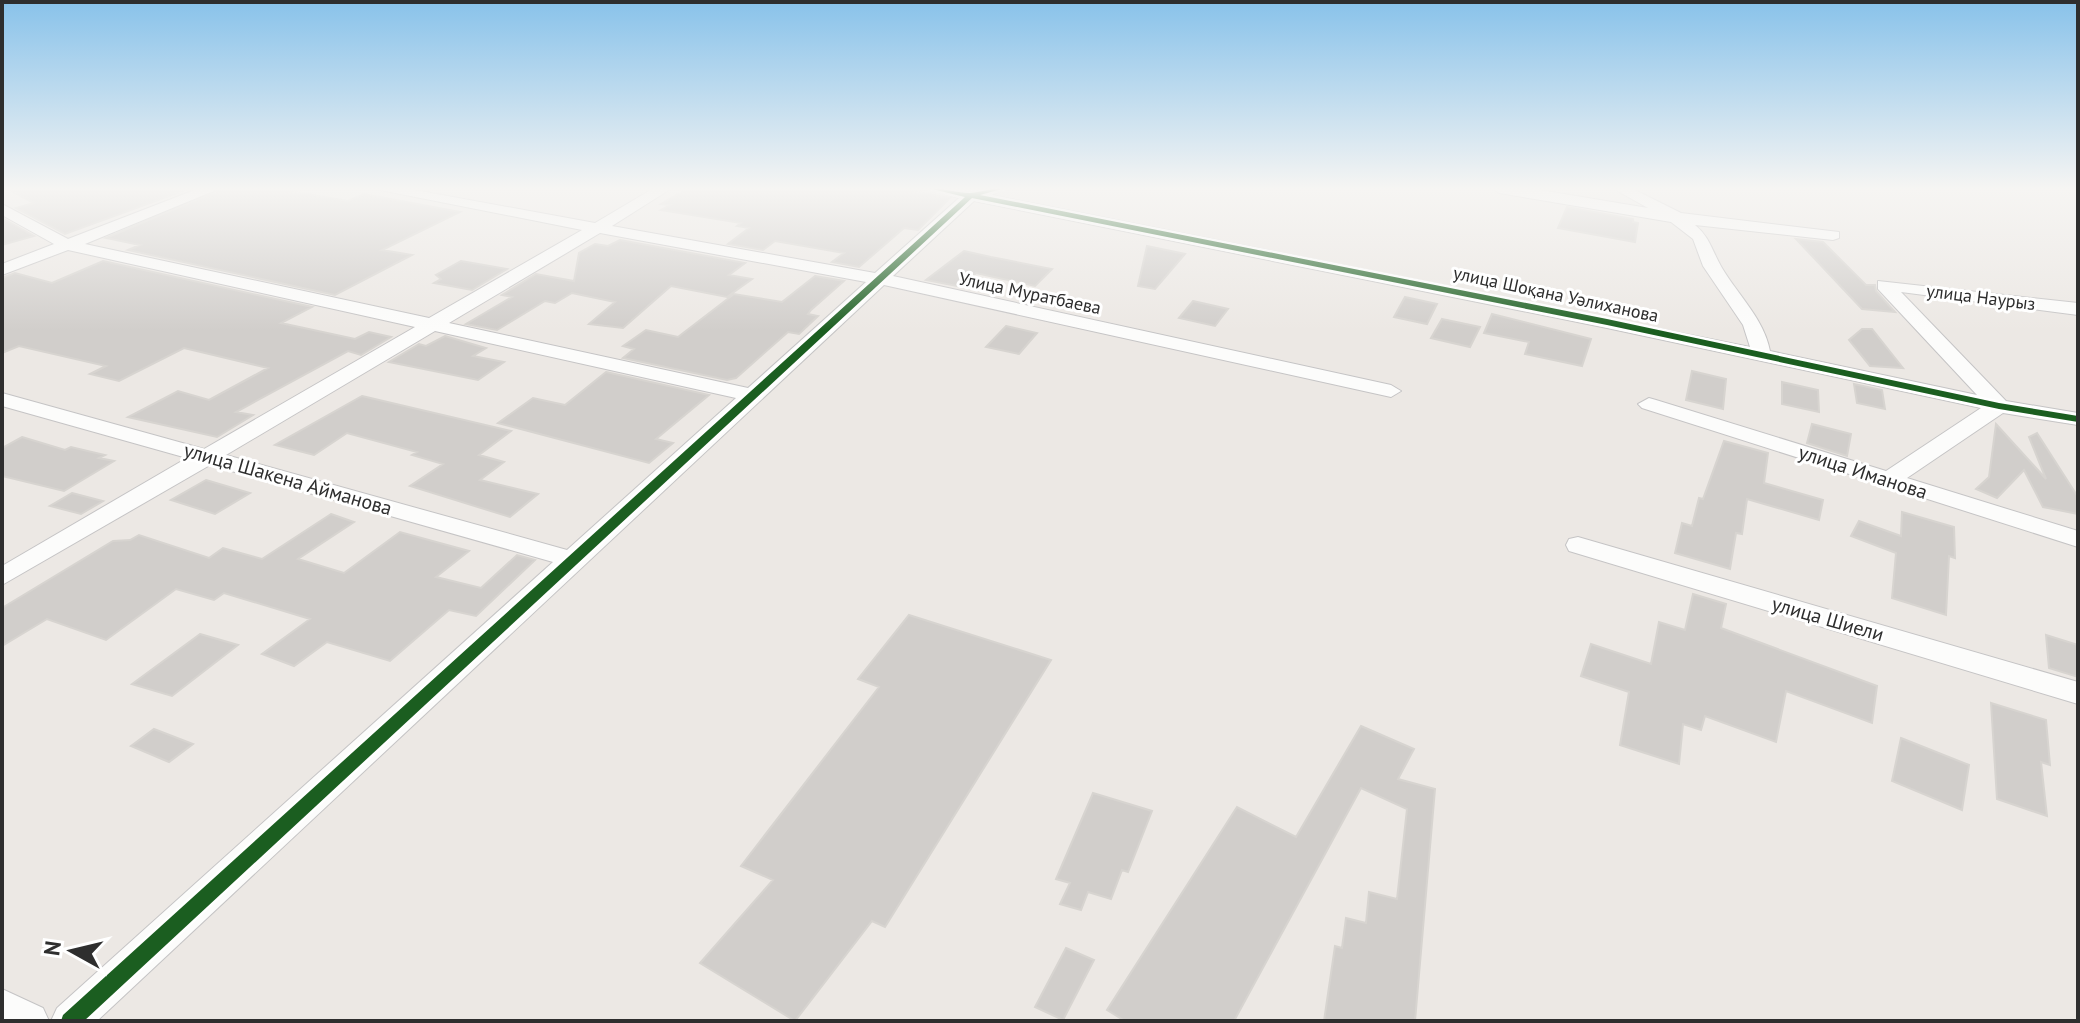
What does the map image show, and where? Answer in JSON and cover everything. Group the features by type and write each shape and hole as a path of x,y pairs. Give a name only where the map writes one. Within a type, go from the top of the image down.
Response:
{"street":[{"path":"51,236 68,245 753,395"},
{"path":"2,270 92,236"},
{"path":"2,577 584,236"},
{"name":"Улица Муратбаева","path":"640,236 880,279 1391,391"},
{"path":"70,1021 927,236"},
{"name":"улица Шоқана Уәлиханова","path":"1172,236 1999,406 2078,419"},
{"path":"1699,236 1718,277 1752,325 1761,350 1756,354"},
{"name":"улица Наурыз","path":"1999,406 1884,285 2078,309"},
{"name":"улица Шакена Айманова","path":"2,399 573,560"},
{"name":"улица Иманова","path":"1649,404 2078,539"},
{"path":"1888,480 1999,406"},
{"name":"улица Шиели","path":"1578,545 2078,693"},
{"path":"2,1007 30,1021"}],"building":[{"path":"2,236 34,236 2,245"},
{"path":"411,236 382,250 412,255 335,295 128,250 140,245 106,238"},
{"path":"739,236 895,236 859,267 832,262 844,253 775,241 763,250 728,244"},
{"path":"1601,236 1636,236 1635,242"},
{"path":"1796,239 1823,242 1866,285 1875,285 1876,291 1895,312 1862,309"},
{"path":"620,240 745,263 729,275 752,279 727,297 671,286 623,328 589,324 615,302 572,293 555,303 545,301 497,330 466,324 512,297 502,295 536,274 574,281 579,253 595,244 608,246"},
{"path":"1147,246 1185,254 1155,289 1138,286"},
{"path":"964,251 1052,269 1035,286 976,273 962,287 926,280"},
{"path":"103,261 312,307 281,323 355,339 369,332 391,337 361,355 348,351 236,412 253,415 217,437 128,417 178,391 209,400 268,368 184,348 119,381 90,374 106,366 19,346 2,353 2,278 15,273 52,283"},
{"path":"461,261 507,269 472,290 434,283 441,279 436,275"},
{"path":"815,276 844,281 811,310 808,314 818,316 799,334 788,332 736,378 727,380 623,358 634,349 623,346 646,330 678,337 734,294 782,302"},
{"path":"1405,297 1437,304 1427,324 1394,317"},
{"path":"1193,301 1228,309 1215,326 1179,318"},
{"path":"1492,314 1591,339 1582,366 1525,354 1529,342 1484,333"},
{"path":"1442,319 1480,327 1470,347 1431,338"},
{"path":"1006,326 1037,333 1019,354 986,347"},
{"path":"1862,329 1872,329 1903,368 1870,366 1849,340"},
{"path":"445,336 486,348 473,356 504,362 478,380 389,362 419,344 426,346"},
{"path":"1692,371 1726,379 1723,409 1686,400"},
{"path":"606,372 709,395 656,439 673,443 649,463 498,423 533,398 565,405"},
{"path":"1782,382 1818,390 1819,412 1782,404"},
{"path":"1854,384 1882,390 1885,409 1857,403"},
{"path":"362,396 511,431 479,455 504,462 480,480 538,494 510,517 410,486 443,464 412,455 417,452 347,433 314,455 275,445"},
{"path":"1812,424 1851,434 1847,456 1807,443"},
{"path":"1996,424 2046,479 2029,437 2037,433 2078,497 2078,514 2043,507 2024,470 1997,498 1976,489 1989,477"},
{"path":"22,437 65,450 71,447 105,455 99,458 114,461 64,491 2,476 2,448"},
{"path":"1724,441 1768,453 1764,483 1823,500 1819,520 1747,499 1742,534 1736,533 1730,569 1675,553 1682,523 1692,526 1699,498 1703,499"},
{"path":"206,480 250,493 215,514 171,500"},
{"path":"72,493 103,501 81,514 50,506"},
{"path":"1902,512 1954,527 1955,558 1949,556 1946,615 1892,598 1896,553 1851,536 1859,521 1901,536"},
{"path":"331,514 354,522 298,559 344,573 400,532 469,551 436,577 481,588 517,555 535,560 476,616 449,610 390,661 327,642 294,666 262,654 310,619 224,593 214,600 176,589 106,640 47,619 2,646 2,608 113,541 130,540 139,535 209,558 223,548 262,559"},
{"path":"1693,594 1726,604 1721,628 1877,686 1872,723 1786,691 1776,742 1705,716 1701,730 1683,724 1679,764 1620,745 1629,692 1581,676 1591,644 1651,664 1659,622 1685,630"},
{"path":"909,615 1051,660 885,927 872,921 795,1021 700,963 773,880 741,866 879,687 858,679"},
{"path":"200,634 238,645 172,696 132,684"},
{"path":"2046,635 2078,645 2078,677 2049,668"},
{"path":"1991,703 2046,720 2050,765 2041,762 2047,816 1997,799"},
{"path":"1361,726 1414,749 1398,779 1435,789 1415,1021 1324,1021 1335,946 1342,948 1346,918 1366,923 1369,892 1397,899 1407,809 1361,788 1234,1021 1125,1021 1107,1010 1237,807 1296,837"},
{"path":"154,729 193,744 169,762 131,746"},
{"path":"1901,738 1969,765 1962,810 1892,781"},
{"path":"1093,793 1152,811 1128,872 1122,870 1111,899 1088,892 1081,910 1060,904 1070,883 1056,879"},
{"path":"1066,948 1094,960 1063,1020 1035,1007"}],"cycle path":[{"path":"70,1021 927,236"},
{"path":"1172,236 1607,322 1999,406 2078,419"}]}
